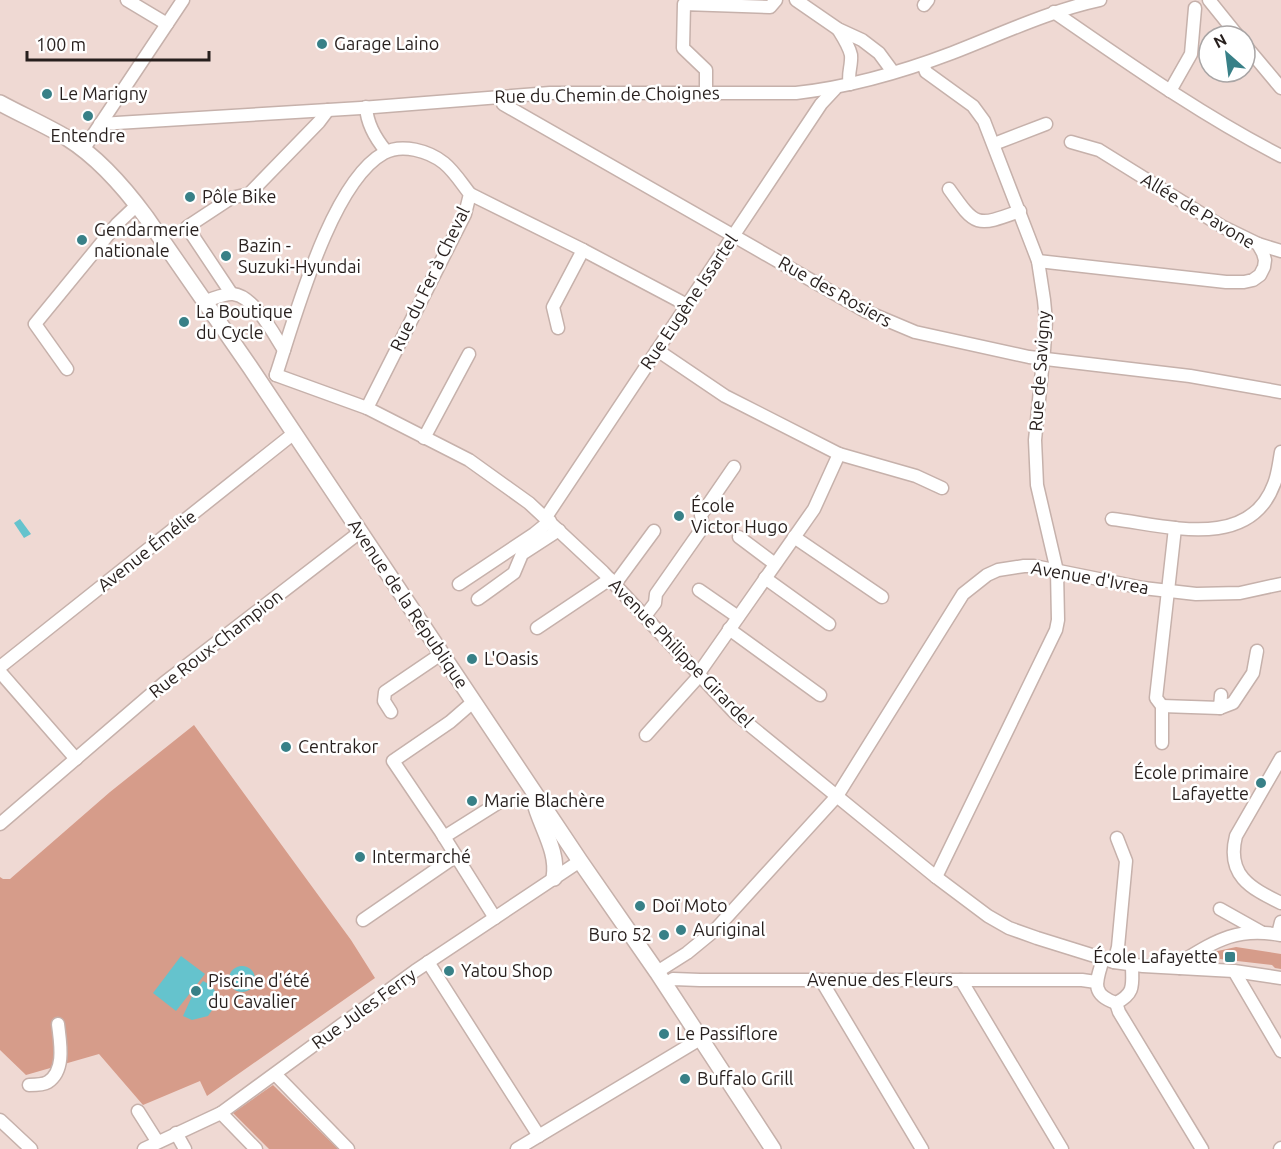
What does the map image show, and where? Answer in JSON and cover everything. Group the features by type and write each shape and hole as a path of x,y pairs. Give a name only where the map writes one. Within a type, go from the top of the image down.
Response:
{"main road":[{"name":"Avenue de la République","path":"0,103 66,138 83,150 99,162 137,205 205,301 580,861 661,978 773,1149"},
{"path":"531,788 538,818 554,854 556,868 554,878"}],"street":[{"path":"128,0 167,24"},
{"path":"83,150 183,0"},
{"path":"706,92 706,70 683,48 684,4 770,7 776,0"},
{"path":"796,0 838,29 862,40 879,52 893,72"},
{"name":"Rue du Chemin de Choignes","path":"100,124 550,93 796,93 835,88 923,64 1054,12 1100,0"},
{"path":"1209,0 1228,24"},
{"path":"1170,91 1191,54 1195,8"},
{"path":"1054,12 1170,91 1281,156"},
{"path":"838,29 851,56 851,69 848,76 850,84"},
{"path":"851,56 858,47 866,44"},
{"path":"1257,59 1281,88"},
{"name":"Rue de Savigny","path":"923,64 926,72 973,106 984,120 1038,261 1046,321 1035,440 1037,485 1057,571 1058,620 1056,630 936,878"},
{"name":"Rue Eugène Issartel","path":"551,523 657,350 821,104 835,88"},
{"name":"Rue des Rosiers","path":"502,96 503,104 896,326 915,333 1043,359 1190,376 1281,392"},
{"path":"260,384 276,375 322,240 350,187 370,162 386,151 378,142 366,113 366,107"},
{"path":"284,350 252,302 231,294 187,227 231,198 249,194 328,110"},
{"path":"994,144 1046,124"},
{"name":"Allée de Pavone","path":"1038,261 1226,282 1253,280 1260,275 1264,267 1263,253 1258,244 1223,227 1099,150 1071,142"},
{"name":"Rue du Fer à Cheval","path":"367,408 465,214 470,195 444,163 422,151 410,148 386,151"},
{"path":"949,189 967,215 980,223 990,222 1020,211"},
{"path":"470,195 583,250 687,305"},
{"path":"67,369 35,324 117,224 137,205"},
{"path":"1258,244 1281,251"},
{"path":"558,328 553,308 583,250"},
{"path":"205,301 231,294"},
{"path":"657,350 725,396 839,454 916,476 942,488"},
{"path":"424,438 469,354"},
{"name":"Avenue Philippe Girardel","path":"276,375 367,408 469,460 551,523 612,581 736,714 936,878 988,916 1010,928 1109,960 1132,964 1234,971 1281,978"},
{"name":"Avenue Émélie","path":"0,667 293,434"},
{"path":"1112,519 1175,528 1216,530 1243,520 1260,507 1266,498 1279,471 1281,452"},
{"path":"646,735 699,674 814,509 839,454"},
{"path":"645,616 655,603 656,594 703,527 702,515 734,467"},
{"path":"478,599 513,575 522,554 551,523"},
{"path":"459,584 551,523"},
{"path":"1162,743 1162,706 1156,698 1175,528"},
{"path":"537,628 612,581 654,531"},
{"name":"Rue Roux-Champion","path":"0,824 164,683 360,532"},
{"path":"739,537 775,564"},
{"path":"794,537 882,597"},
{"name":"Avenue d'Ivrea","path":"661,978 715,930 837,796 963,594 978,581 998,570 1034,566 1168,592 1240,593 1281,584"},
{"path":"765,578 829,624"},
{"path":"699,590 738,616"},
{"path":"729,629 820,695"},
{"path":"1162,706 1220,708 1233,703 1253,673 1257,651"},
{"path":"391,712 384,701 385,692 441,654"},
{"path":"0,672 76,759"},
{"path":"1220,708 1221,695"},
{"path":"473,702 450,722 393,761 495,918"},
{"path":"1281,758 1236,836 1233,851 1234,864 1244,880 1281,903"},
{"path":"444,837 498,803"},
{"path":"1117,838 1126,861 1118,947 1096,982 1102,996 1116,1003 1119,1012 1202,1149"},
{"path":"363,920 456,856"},
{"name":"Rue Jules Ferry","path":"144,1149 221,1113 428,962 580,861"},
{"path":"1220,909 1262,932"},
{"path":"1180,968 1181,963 1212,944 1235,934 1280,930"},
{"path":"428,962 539,1136"},
{"path":"1116,1003 1126,998 1132,988 1132,964"},
{"path":"1234,971 1281,1051"},
{"name":"Avenue des Fleurs","path":"661,978 700,980 1082,980 1096,982"},
{"path":"821,980 922,1149"},
{"path":"961,981 1062,1149"},
{"path":"29,1085 46,1083 56,1073 60,1049 58,1024"},
{"path":"517,1149 700,1039"},
{"path":"275,1074 348,1149"},
{"path":"138,1111 157,1142"},
{"path":"221,1113 256,1149"},
{"path":"0,1120 31,1149"},
{"path":"176,1133 185,1149"}],"shaded area":[{"path":"194,725 351,940 375,978 207,1096 200,1081 143,1105 99,1054 26,1075 0,1050 0,877 10,879 110,792"},
{"path":"1236,947 1281,954 1281,969 1272,965 1220,959 1213,962 1199,962 1200,959 1213,952"},
{"path":"273,1085 338,1149 269,1149 233,1113"}],"water":[{"path":"20,519 31,534 24,538 14,523"},
{"path":"181,956 205,974 176,1011 153,993"},
{"path":"242,966 251,970 255,979 251,988 242,992 233,988 229,979 233,970"},
{"path":"203,981 214,989 217,1003 208,1016 192,1020 183,1016 193,994"}],"place":[{"name":"Garage Laino","path":"322,44"},
{"name":"Le Marigny","path":"47,94"},
{"name":"Entendre","path":"88,116"},
{"name":"Pôle Bike","path":"190,197"},
{"name":"Gendarmerie nationale","path":"82,240"},
{"name":"Bazin - Suzuki-Hyundai","path":"226,256"},
{"name":"La Boutique du Cycle","path":"184,322"},
{"name":"École Victor Hugo","path":"679,516"},
{"name":"L'Oasis","path":"472,659"},
{"name":"Centrakor","path":"286,747"},
{"name":"École primaire Lafayette","path":"1261,783"},
{"name":"Marie Blachère","path":"472,801"},
{"name":"Intermarché","path":"360,857"},
{"name":"Doï Moto","path":"640,906"},
{"name":"Auriginal","path":"681,930"},
{"name":"Buro 52","path":"664,935"},
{"name":"École Lafayette","path":"1230,957"},
{"name":"Yatou Shop","path":"449,971"},
{"name":"Piscine d'été du Cavalier","path":"196,991"},
{"name":"Le Passiflore","path":"664,1034"},
{"name":"Buffalo Grill","path":"685,1079"}]}
